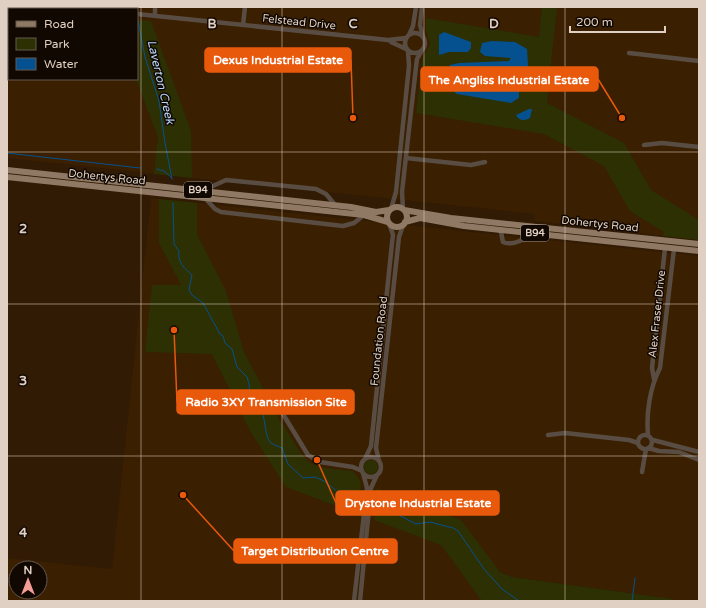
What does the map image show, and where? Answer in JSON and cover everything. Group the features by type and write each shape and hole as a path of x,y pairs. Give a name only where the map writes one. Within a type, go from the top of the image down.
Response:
{"main road":[{"name":"Dohertys Road","path":"7,170 364,215 388,222"},
{"name":"Dohertys Road","path":"7,177 336,206 376,212 390,209"},
{"name":"B94","path":"390,209 398,207 404,210"},
{"path":"388,222 387,216 390,209"},
{"name":"Dohertys Road","path":"404,210 665,248 699,251"},
{"path":"404,210 406,216 404,222"},
{"name":"Dohertys Road","path":"404,222 420,218 444,224 540,234 574,234 699,244"},
{"name":"B94","path":"388,222 396,227 404,222"},
{"path":"665,248 670,241 674,249"}],"street":[{"path":"72,7 82,8"},
{"path":"155,7 155,16"},
{"path":"243,25 245,7"},
{"path":"390,209 396,192 409,66 407,50 404,43 413,26 416,7"},
{"path":"404,210 402,198 417,59 425,47 420,27 422,7"},
{"name":"Felstead Drive","path":"138,14 388,40 408,36"},
{"path":"408,36 415,33 423,38"},
{"name":"Felstead Drive","path":"388,40 407,50"},
{"path":"407,50 414,54 421,52"},
{"path":"629,53 699,61"},
{"path":"406,93 413,94"},
{"path":"644,146 656,143 699,147"},
{"path":"406,158 471,165 485,162"},
{"path":"336,206 330,197 323,191 316,189 226,180 204,194 214,209 221,212 343,226 354,223 364,215"},
{"name":"Foundation Road","path":"364,460 370,446 393,235 388,222"},
{"name":"Foundation Road","path":"379,461 376,448 399,237 404,222"},
{"name":"Dohertys Road","path":"498,230 501,232 503,242 507,244 540,234"},
{"name":"Alex Fraser Drive","path":"646,434 654,379 652,368 665,248"},
{"name":"Alex Fraser Drive","path":"654,379 660,368 674,249"},
{"path":"661,285 669,286"},
{"path":"657,325 665,326"},
{"path":"275,393 278,406 308,455 324,463 349,466 371,477 377,475"},
{"path":"548,435 565,433 638,441 646,448 659,451 674,451 699,460"},
{"path":"638,441 646,434 653,440 699,452"},
{"path":"642,472 646,448 652,445 653,440"},
{"path":"674,445 674,451"},
{"path":"349,466 359,464 371,457 379,461 381,467 371,488 360,601"},
{"path":"354,601 367,488 361,466 364,460"}],"shaded area":[{"path":"7,7 699,7 699,240 535,221 535,214 7,158"},
{"path":"151,198 699,256 699,601 675,601 673,599 512,577 502,572 494,601 7,601 7,558 26,560 8,560 8,600 48,600 48,562 112,569"}],"green space":[{"path":"542,7 557,7 547,103 624,143 651,190 699,220 699,240 663,236 664,232 630,211 604,166 544,134 416,113 422,60 430,44 426,30 426,18 539,37"},
{"path":"138,20 151,21 191,131 192,178 154,174 158,137 136,80 138,80"},
{"path":"159,199 197,203 197,234 226,291 244,352 278,417 302,455 310,463 323,468 353,471 361,482 358,514 286,487 250,431 212,354 145,352 152,285 181,285 159,243"},
{"path":"371,460 376,462 378,467 376,472 371,474 366,472 364,467 366,462"},
{"path":"377,488 461,520 498,571 512,577 673,599 675,601 482,601 441,545 374,520"}],"water":[{"path":"444,32 471,42 471,48 468,52 449,52 439,55 439,35"},
{"path":"492,41 515,42 527,49 528,65 526,72 515,78 505,75 469,78 476,80 502,80 519,83 519,98 511,103 457,94 450,88 446,81 446,73 450,65 459,63 509,61 511,58 485,56 480,52 482,43"},
{"path":"532,109 530,118 524,120 517,117 516,115"}],"waterway":[{"name":"Laverton Creek","path":"138,20 145,57 159,101 172,179"},
{"path":"7,153 140,168"},
{"path":"157,169 164,171 172,178"},
{"name":"Laverton Creek","path":"173,203 174,244 179,251 180,262 192,275 189,290 192,295 203,303 220,334 223,336 225,343 232,349 237,367 247,377 251,404 256,407 261,407 268,439 273,444 282,448 288,464 303,478 315,477 324,481 344,497 357,497"},
{"name":"Laverton Creek","path":"379,508 381,511 389,510 416,524 430,522 453,528 458,531 484,569 502,589 519,601"},
{"path":"632,601 635,578"}],"place":[{"name":"Dexus Industrial Estate","path":"353,118"},
{"name":"The Angliss Industrial Estate","path":"622,118"},
{"name":"Radio 3XY Transmission Site","path":"174,330"},
{"name":"Drystone Industrial Estate","path":"317,460"},
{"name":"Target Distribution Centre","path":"183,495"}]}
